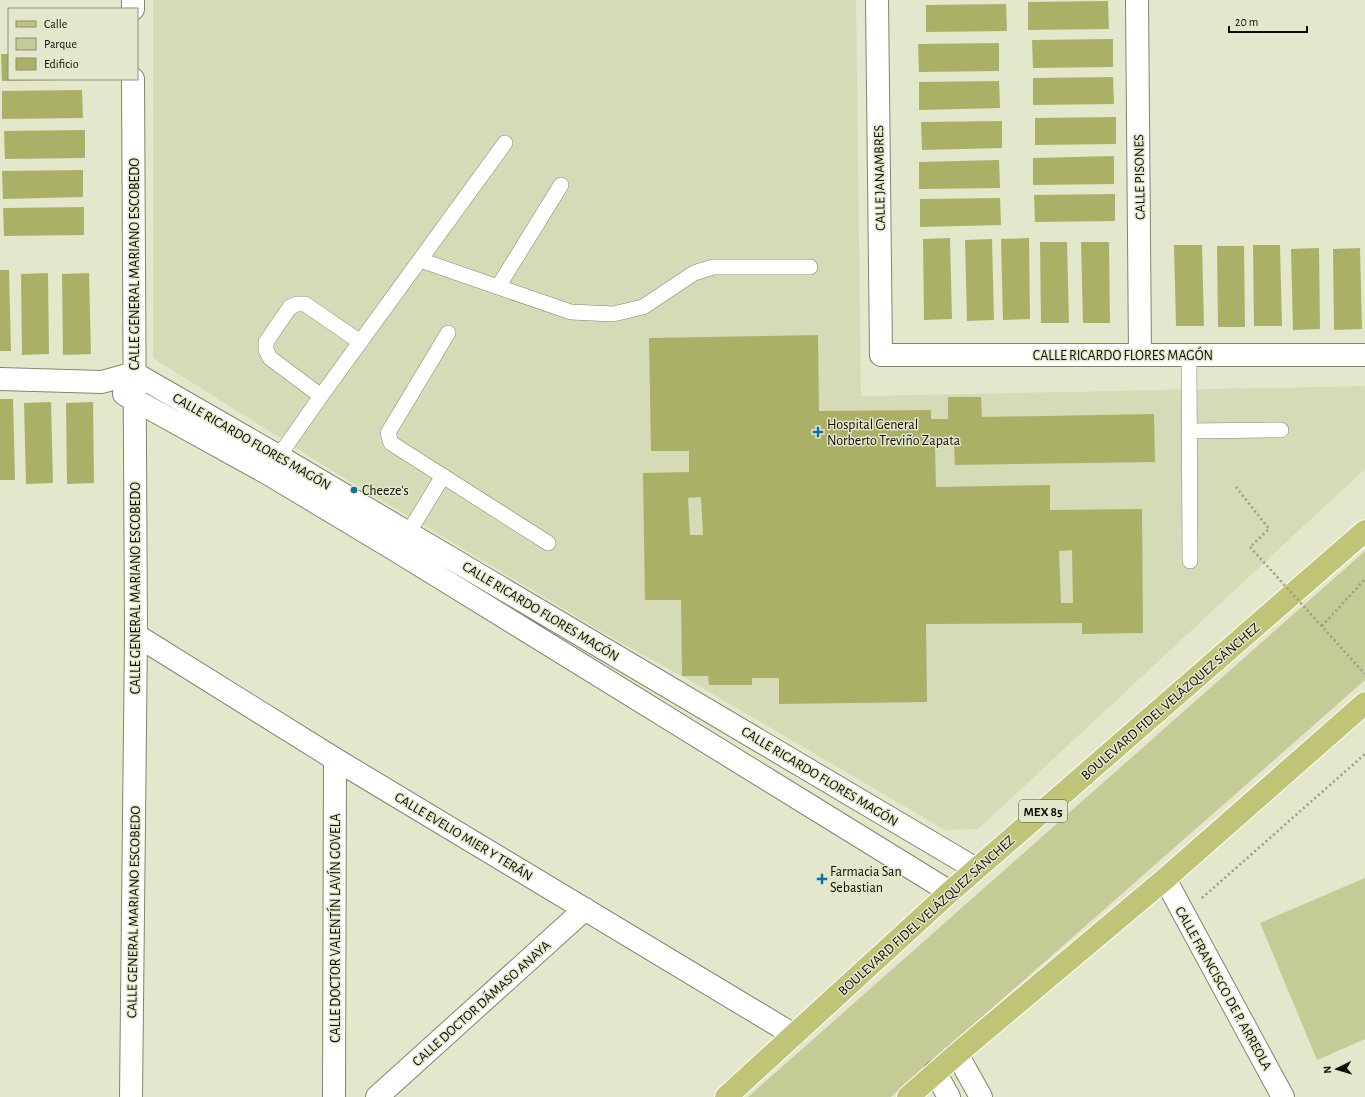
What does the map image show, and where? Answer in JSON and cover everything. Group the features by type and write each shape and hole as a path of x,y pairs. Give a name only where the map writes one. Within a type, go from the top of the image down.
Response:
{"main road":[{"name":"BOULEVARD FIDEL VELÁZQUEZ SÁNCHEZ","path":"726,1097 950,892 1365,531"},
{"path":"908,1097 956,1054 1165,879 1365,703"}],"street":[{"name":"CALLE JANAMBRES","path":"877,0 881,355"},
{"name":"CALLE PISONES","path":"1137,0 1140,355"},
{"name":"CALLE GENERAL MARIANO ESCOBEDO","path":"132,1097 136,634 133,80"},
{"name":"CALLE RICARDO FLORES MAGÓN","path":"881,355 1365,355"},
{"name":"CALLE RICARDO FLORES MAGÓN","path":"0,379 102,382 134,373 273,465 403,542 692,701 976,869"},
{"name":"CALLE RICARDO FLORES MAGÓN","path":"102,382 135,400 273,465"},
{"name":"CALLE RICARDO FLORES MAGÓN","path":"403,542 677,724 950,892"},
{"name":"CALLE EVELIO MIER Y TERÁN","path":"136,634 335,759 794,1035"},
{"path":"677,724 692,701"},
{"name":"CALLE DOCTOR VALENTÍN LAVÍN GOVELA","path":"334,1097 335,759"},
{"name":"CALLE FRANCISCO DE P. ARREOLA","path":"1165,879 1283,1097"},
{"name":"CALLE DOCTOR DÁMASO ANAYA","path":"377,1097 585,909"},
{"path":"956,1054 981,1097"},
{"path":"935,1072 949,1097"}],"lane":[{"path":"273,465 321,396 505,142"},
{"path":"498,287 561,184"},
{"path":"420,260 571,312 613,314 643,307 694,273 713,268 810,266"},
{"path":"321,396 270,358 266,350 266,342 290,307 297,304 305,304 360,342"},
{"path":"448,333 388,433 391,443 548,543"},
{"path":"1189,355 1190,561"},
{"path":"1189,431 1281,430"},
{"path":"403,542 443,476"}],"path":[{"path":"1236,487 1269,529 1250,547 1365,674"},
{"path":"1322,626 1365,579"},
{"path":"1184,914 1365,754"}],"shaded area":[{"name":"Hospital General Norberto Treviño Zapata","path":"153,0 856,0 861,396 1365,386 1365,469 978,829 945,830 682,676 621,643 331,470 153,358"}],"green space":[{"path":"1365,551 1365,680 891,1097 748,1097"},
{"path":"1365,878 1365,1039 1317,1060 1260,923"}],"building":[{"path":"1108,1 1109,29 1028,30 1028,2"},
{"path":"1006,4 1007,31 926,32 926,5"},
{"path":"1113,39 1113,67 1033,68 1032,40"},
{"path":"999,43 999,71 919,72 918,44"},
{"path":"1,54 8,54 8,80 60,80 2,81"},
{"path":"1113,77 1114,104 1033,105 1033,78"},
{"path":"999,81 1000,108 919,110 919,82"},
{"path":"82,90 83,118 2,119 2,91"},
{"path":"1116,117 1116,144 1035,145 1035,118"},
{"path":"1002,121 1002,148 922,150 921,122"},
{"path":"85,130 85,158 5,159 4,131"},
{"path":"1114,156 1114,184 1033,185 1033,158"},
{"path":"999,160 1000,188 919,189 919,162"},
{"path":"83,170 83,197 3,199 2,171"},
{"path":"1115,194 1115,221 1035,222 1034,195"},
{"path":"1000,198 1001,225 920,227 920,199"},
{"path":"84,207 84,235 4,236 3,208"},
{"path":"950,238 952,319 924,320 923,239"},
{"path":"1029,238 1030,319 1003,320 1001,239"},
{"path":"992,239 994,320 967,321 965,240"},
{"path":"1040,242 1067,242 1069,323 1041,323"},
{"path":"1081,242 1109,242 1110,323 1083,323"},
{"path":"1174,245 1202,245 1204,326 1176,326"},
{"path":"1253,245 1280,245 1282,326 1254,326"},
{"path":"1217,246 1244,246 1245,327 1218,327"},
{"path":"1319,248 1320,329 1293,330 1291,249"},
{"path":"1360,248 1362,329 1334,330 1333,249"},
{"path":"0,270 9,270 11,351 0,351"},
{"path":"48,273 49,354 22,355 21,274"},
{"path":"89,273 91,354 63,355 62,274"},
{"path":"818,335 819,411 931,410 931,419 948,419 948,397 981,397 982,417 1154,414 1155,462 955,465 954,446 935,446 936,487 1050,485 1050,510 1142,509 1143,633 1082,634 1082,623 926,624 927,702 779,704 779,678 752,678 752,685 709,685 708,676 682,676 681,600 645,600 643,473 689,472 689,451 651,451 649,338","holes":["701,497 703,535 690,535 688,498","1072,550 1073,603 1061,603 1059,551"]},
{"path":"0,399 13,399 15,480 0,480"},
{"path":"51,402 53,483 26,484 24,403"},
{"path":"93,402 94,483 67,484 66,403"}],"place":[{"name":"Hospital General Norberto Treviño Zapata","path":"818,432"},
{"name":"Cheeze's","path":"354,490"},
{"name":"Farmacia San Sebastian","path":"822,879"}]}
